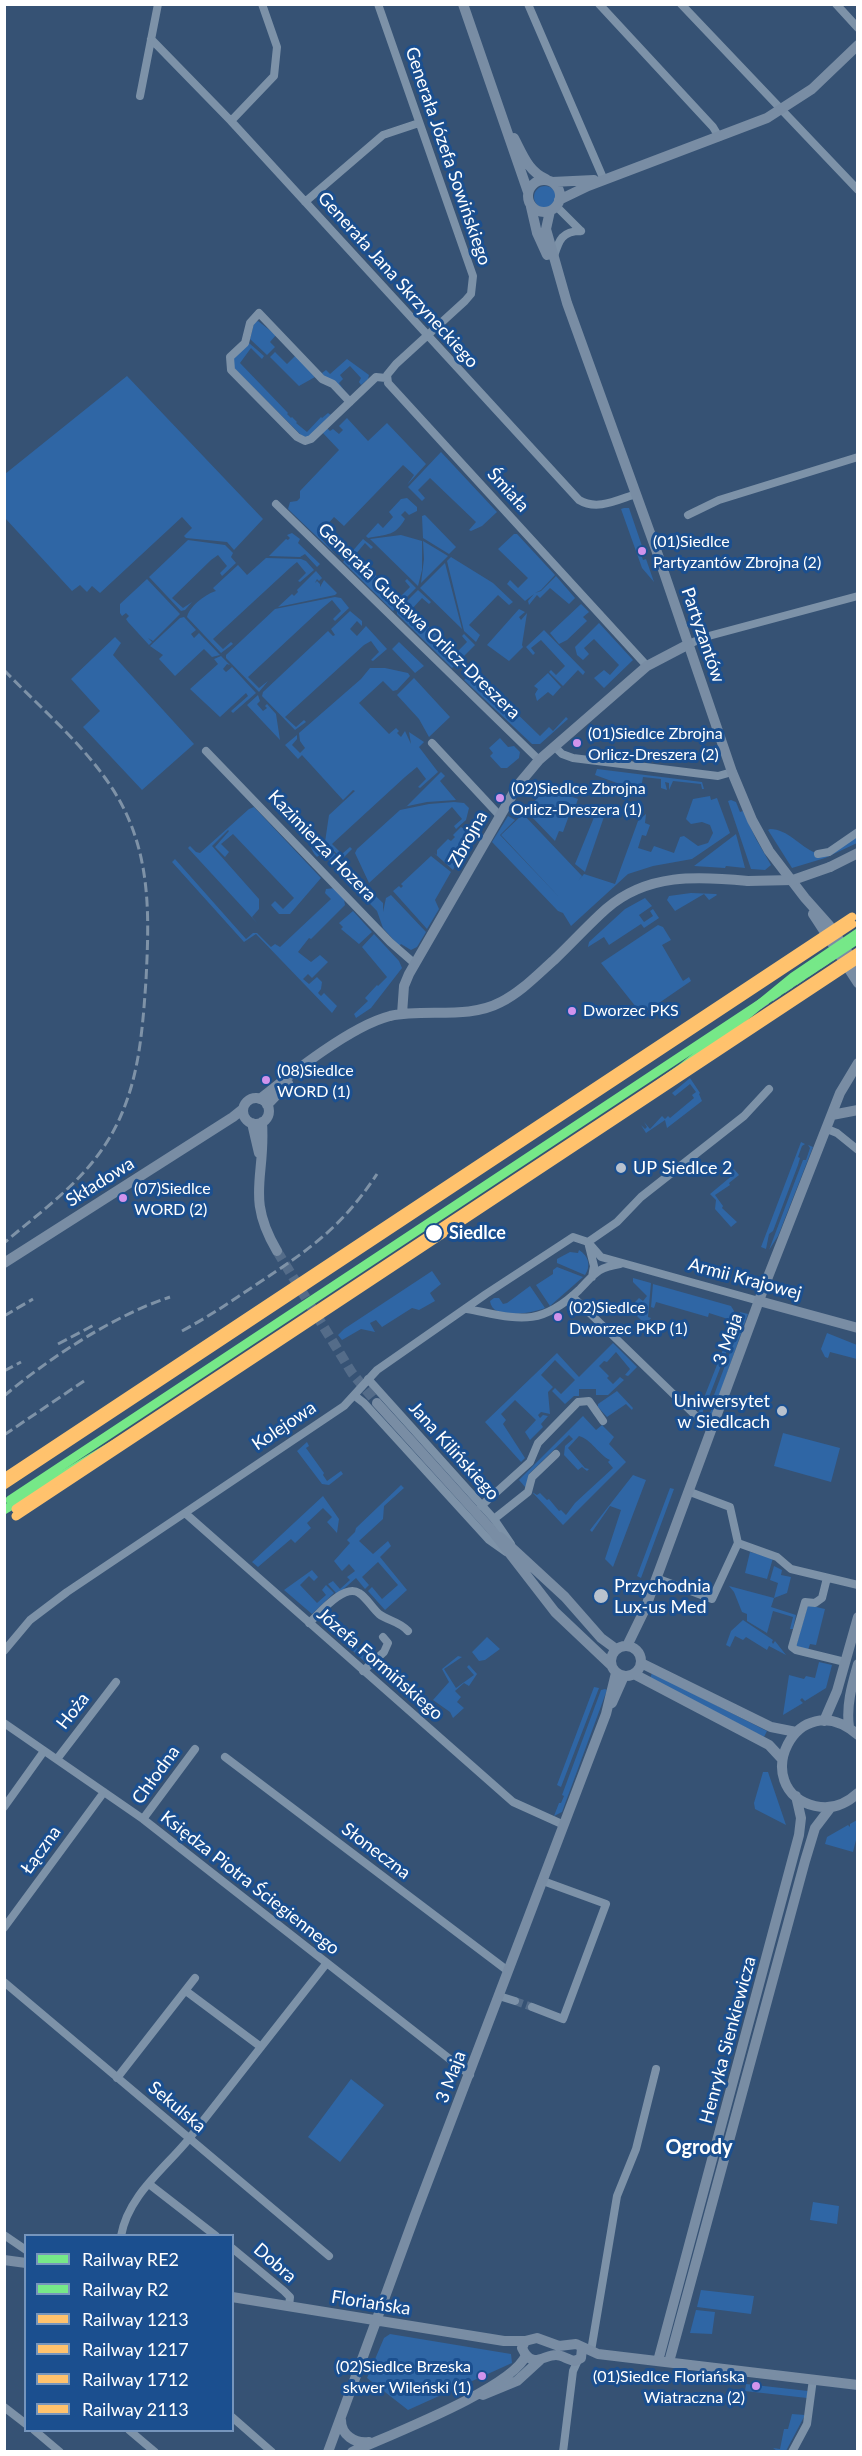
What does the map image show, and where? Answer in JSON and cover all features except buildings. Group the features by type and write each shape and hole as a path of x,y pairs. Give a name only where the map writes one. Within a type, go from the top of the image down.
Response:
{"street":[{"path":"140,96 158,4"},
{"path":"231,121 274,76 277,47 262,4"},
{"name":"Generała Józefa Sowińskiego","path":"378,4 473,276 471,294 426,336"},
{"path":"463,4 501,111 531,207 540,212 606,179 781,111 812,88 858,45"},
{"path":"528,4 606,179"},
{"path":"599,4 713,127 719,137"},
{"path":"681,4 858,190"},
{"path":"836,4 858,28"},
{"name":"Generała Jana Skrzyneckiego","path":"151,39 231,121 579,500 587,505 596,506 636,494"},
{"path":"501,111 529,168 536,175 549,181 564,183 606,179"},
{"path":"305,202 383,135 419,123"},
{"path":"528,192 533,184 549,181"},
{"path":"549,181 559,190 555,205"},
{"path":"553,259 561,237 568,232 581,231 555,205"},
{"name":"Partyzantów","path":"555,205 546,229 553,259 732,772 759,833 858,983"},
{"name":"Partyzantów","path":"531,207 537,233 567,303"},
{"path":"350,402 333,384 322,379 259,313 250,323 245,343 230,357 231,370 301,440 311,439 350,402 376,377 386,378 396,364 426,336"},
{"name":"Śmiała","path":"386,378 387,383 647,666"},
{"path":"688,515 719,500 858,457"},
{"name":"Generała Gustawa Orlicz-Dreszera","path":"276,504 539,760"},
{"path":"689,644 705,637 858,596"},
{"name":"Zbrojna","path":"402,1014 404,986 414,963 518,785 539,760 647,666 689,644"},
{"path":"432,743 500,816"},
{"path":"555,747 562,754 573,758 718,776 732,772"},
{"name":"Kazimierza Hozera","path":"206,751 304,850 390,942 414,963"},
{"path":"818,854 829,852 858,832"},
{"path":"253,1122 268,1117 264,1102 291,1073 366,1025 402,1014 473,1011 500,1003 526,985 606,909 633,891 651,883 692,877 748,881 792,880 830,867 858,853"},
{"name":"Partyzantów","path":"804,898 829,926 858,968"},
{"name":"3 Maja","path":"328,2451 621,1672 611,1656 626,1649 645,1609 759,1301 846,1080 858,1063"},
{"path":"592,1277 594,1266 588,1242 617,1222 641,1197 744,1116 769,1089"},
{"name":"Składowa","path":"4,1263 213,1130 243,1109 248,1100 264,1102"},
{"path":"243,1109 253,1122 260,1156 257,1190 260,1212 268,1236 278,1251"},
{"path":"832,1115 858,1110"},
{"name":"Składowa","path":"213,1130 253,1122"},
{"path":"827,1129 837,1133 858,1150"},
{"name":"Kolejowa","path":"4,1651 30,1620 57,1599 335,1412 355,1396 368,1379 391,1360 573,1237 588,1242"},
{"name":"Armii Krajowej","path":"588,1242 601,1257 858,1328"},
{"path":"467,1309 517,1319 537,1317 572,1296 603,1267 624,1263"},
{"path":"486,1294 485,1302 490,1313"},
{"path":"572,1296 696,1416 715,1423"},
{"name":"Jana Kilińskiego","path":"368,1379 482,1506 492,1524 555,1612 621,1672 768,1745 782,1759"},
{"name":"Jana Kilińskiego","path":"355,1396 364,1402 489,1540 510,1550 565,1597 601,1638 626,1649"},
{"path":"482,1506 530,1462 538,1443 578,1402 589,1401 603,1421"},
{"name":"Jana Kilińskiego","path":"377,1403 492,1524"},
{"path":"492,1524 528,1492 532,1477 556,1454"},
{"path":"657,1578 712,1599 738,1543 730,1507 690,1492"},
{"name":"Józefa Formińskiego","path":"184,1513 513,1802 564,1825"},
{"path":"738,1543 777,1557 791,1569 858,1585"},
{"path":"827,1578 822,1599 815,1603 805,1602 792,1647 845,1662"},
{"path":"309,1623 340,1594 352,1591 359,1593 380,1614 401,1623 408,1630"},
{"path":"824,1721 837,1691 858,1617"},
{"path":"363,1671 387,1648 388,1643 383,1637"},
{"path":"626,1649 641,1663 771,1727 781,1731 796,1732"},
{"path":"621,1672 641,1663"},
{"path":"849,1727 847,1715 850,1693 858,1664"},
{"name":"Hoża","path":"57,1759 116,1683"},
{"path":"782,1759 787,1744 804,1726 824,1721 835,1722 849,1727 858,1735"},
{"name":"Księdza Piotra Ściegiennego","path":"4,1723 143,1820 470,2075"},
{"name":"Chłodna","path":"143,1820 195,1749"},
{"path":"4,1807 44,1751"},
{"name":"Słoneczna","path":"225,1757 508,1971"},
{"name":"Henryka Sienkiewicza","path":"658,2361 799,1835 801,1818 796,1796 784,1779 782,1759"},
{"name":"Łączna","path":"4,1928 104,1792"},
{"path":"796,1796 814,1806 831,1807 849,1801 857,1794"},
{"name":"Henryka Sienkiewicza","path":"669,2362 804,1861 815,1828 831,1807"},
{"path":"532,2007 563,2019 606,1904 543,1881"},
{"path":"121,2234 129,2208 189,2138 326,1964"},
{"path":"117,2078 195,1978"},
{"name":"Sekulska","path":"4,1982 329,2256"},
{"path":"186,1990 261,2047"},
{"path":"499,1996 515,2001"},
{"path":"563,2451 617,2196 636,2149 656,2069"},
{"path":"149,2184 215,2234"},
{"path":"5,2237 24,2249"},
{"name":"Dobra","path":"234,2250 284,2290 290,2297 289,2306"},
{"path":"4,2260 24,2263"},
{"name":"Floriańska","path":"234,2297 504,2341 524,2348"},
{"path":"471,2398 517,2367 524,2348 534,2338 557,2346 573,2343 582,2357"},
{"path":"524,2348 540,2360"},
{"path":"352,2451 471,2398 511,2384 540,2360 556,2355 669,2362 858,2385"},
{"path":"792,2451 807,2424 813,2379"},
{"path":"4,2407 24,2422"},
{"path":"341,2417 342,2428 351,2439 361,2443 375,2441"},
{"path":"234,2419 272,2451"},
{"path":"36,2432 60,2451"},
{"path":"131,2432 155,2451"}],"shaded area":[{"path":"545,186 553,189 556,197 553,205 545,208 537,205 534,197 537,189"},
{"path":"258,321 276,335 270,342 275,347 267,355 250,339 254,323"},
{"path":"249,343 264,356 262,359 251,348 240,363 296,423 307,432 321,417 328,413 331,415 311,436 304,438 234,368 233,358"},
{"path":"275,352 287,364 296,355 315,377 299,386 270,357"},
{"path":"347,359 369,375 361,385 359,382 361,378 350,366 340,375 343,379 339,383 346,393 326,379 322,373 326,370 330,374"},
{"path":"127,376 263,519 234,550 227,542 186,538 184,536 192,528 182,517 100,593 92,586 87,592 80,585 72,591 5,518 5,474"},
{"path":"347,418 368,441 387,423 426,464 407,485 414,475 403,465 344,526 334,517 318,535 337,556 288,509 290,502 300,498 300,491 339,450 322,432 327,428 339,434 343,430 339,426"},
{"path":"441,452 497,512 482,526 469,530 476,522 430,478 418,490 425,498 422,501 408,487"},
{"path":"407,498 417,507 417,511 409,515 405,511 401,515 405,519 398,529 368,538 366,536 378,523 383,528 393,517 389,512 401,499"},
{"path":"629,508 642,546 639,548 643,560 646,559 654,582 642,568 621,509"},
{"path":"425,515 456,547 449,554 423,538 422,516"},
{"path":"292,533 300,539 298,543 320,564 317,567 305,554 300,557 269,556 286,539 290,538 287,535"},
{"path":"514,534 517,534 555,575 535,593 541,591 556,576 575,598 569,604 550,588 540,598 537,595 529,605 528,601 534,594 525,601 507,584 510,580 518,588 528,578 498,549"},
{"path":"401,535 422,541 422,570 418,586 370,539"},
{"path":"363,539 373,547 371,549 365,543 355,555 399,598 410,587 405,581 407,579 416,588 393,611 343,562"},
{"path":"188,540 225,545 233,553 231,557 236,563 222,576 220,573 227,566 218,555 211,560 172,598 183,608 192,602 181,611 149,577"},
{"path":"423,541 448,556 421,583 424,559"},
{"path":"451,557 493,583 513,602 509,605 498,595 469,625 480,635 476,642 464,631 447,561"},
{"path":"266,558 301,559 314,570 300,582 298,581 306,573 297,562 291,567 213,639 223,649 231,642 233,644 221,653 187,617 192,608 200,600 216,591 213,588 238,565 247,575"},
{"path":"445,563 462,629 420,588"},
{"path":"316,571 322,578 319,581 317,579 315,583 317,581 320,587 324,580 337,593 335,595 278,607 292,594 294,596"},
{"path":"147,579 180,614 153,641 148,638 152,642 149,645 128,622 126,619 129,616 126,613 122,616 120,613 120,604"},
{"path":"418,590 431,602 429,604 422,598 411,610 456,653 467,642 462,636 464,634 475,645 452,668 397,614 397,611"},
{"path":"335,597 341,598 349,608 335,621 333,619 341,611 332,600 248,677 259,688 268,681 259,692 226,658 226,655 275,609"},
{"path":"581,604 589,612 583,617 587,621 567,640 559,644 550,633"},
{"path":"519,609 525,612 519,617 521,620 527,613 523,647 509,661 487,645"},
{"path":"350,611 362,621 362,626 357,621 350,629 357,636 366,626 387,649 373,661 371,660 379,652 371,641 364,645 285,717 296,727 304,720 306,722 295,730 262,696 263,692 328,631 333,636 335,635 331,629"},
{"path":"184,617 196,630 191,634 194,638 199,633 220,655 212,657 204,649 175,676 159,659 163,655 150,646 180,618"},
{"path":"599,623 633,660 604,688 594,678 604,670 610,675 619,665 594,639 584,648 589,654 583,660 577,655 575,647"},
{"path":"544,630 585,672 583,675 578,670 563,686 549,672 551,670 556,675 565,666 541,640 531,648 535,653 533,655 526,647"},
{"path":"115,637 121,643 113,655 194,744 142,790 83,727 100,711 71,679"},
{"path":"399,642 424,666 415,673 392,649"},
{"path":"221,656 230,665 227,664 223,669 226,672 232,667 256,693 233,713 231,711 248,696 246,693 220,717 190,689 218,664 214,659"},
{"path":"370,668 385,668 408,673 410,676 397,690 393,691 383,681 359,703 389,734 396,728 401,737 405,731 411,744 409,732 424,742 419,747 438,772 420,788 418,787 426,779 417,767 405,777 332,844 342,854 350,847 352,849 342,859 325,842 329,815 355,791 353,790 343,800 302,755 298,759 285,745 297,735 292,745 300,753 305,748 300,741 299,733 361,679"},
{"path":"473,671 540,736 549,727 553,731 566,717 568,719 540,744 532,744 464,680"},
{"path":"548,673 561,687 553,696 548,692 537,701 535,694 538,689 534,686"},
{"path":"414,678 450,717 429,737 419,719 397,695"},
{"path":"258,695 260,701 257,704 263,711 267,708 265,706 267,704 276,714 280,740 247,705"},
{"path":"500,738 508,747 514,746 520,752 519,758 507,768 501,768 490,756 493,753 489,748"},
{"path":"597,769 702,782 704,789 701,784 673,781 669,790 669,783 665,782 667,790 661,788 661,779 643,777 639,791 595,775"},
{"path":"441,772 445,776 440,781 456,800 427,802 403,807 407,806"},
{"path":"547,788 578,799 574,810 571,810 563,832 559,831 555,841 530,815 531,805"},
{"path":"710,796 711,800 717,798 730,833 692,859 653,866 628,874 571,926 563,913 558,911 492,842 508,816 515,820 500,835 560,898 501,835 523,814 582,876 578,881 584,874 615,884 638,821 646,814 645,823 650,825 646,836 642,835 638,848 651,852 654,846 674,853 680,837 684,836 698,846 708,843 713,833 710,825 702,822 691,824 686,819 693,799"},
{"path":"728,801 736,802 740,812 743,811 771,865 765,870 751,869"},
{"path":"454,802 464,803 469,808 466,820 456,829 454,826 462,819 452,807 369,883 355,853 357,849 400,810"},
{"path":"599,805 607,808 585,872 575,864"},
{"path":"254,807 321,878 290,914 279,914 271,905 275,901 283,909 294,898 233,834 221,844 229,852 225,857 215,847 228,830 212,846 259,899 259,909 252,917 258,924 188,848 190,846 200,853"},
{"path":"461,827 473,834 453,870 434,853 437,855 437,850 448,839 451,841 455,837 453,835"},
{"path":"312,830 341,860 334,866 322,853 317,857 312,851 310,841"},
{"path":"768,830 783,832 816,853 817,857 857,835 857,843 825,858 792,868"},
{"path":"736,834 745,868 694,866"},
{"path":"431,856 451,872 435,900 439,909 427,929 393,891 399,886 401,888 403,886 401,884"},
{"path":"175,859 246,939 253,933 257,933 271,947 275,944 280,947 331,899 325,893 326,889 335,888 344,899 345,905 311,939 309,938 298,952 311,962 320,955 328,962 312,978 308,974 303,979 309,984 317,977 322,982 318,993 321,996 324,993 337,1006 332,1013 256,934 244,942 172,862"},
{"path":"346,859 350,872 347,876 354,884 359,880 383,903 383,912 386,898 391,895 426,932 417,947 411,950 401,944 399,946 383,928 377,911 336,869"},
{"path":"691,893 716,894 717,895 709,900 704,894 675,911 667,900 669,896"},
{"path":"645,898 652,906 639,915 644,922 653,916 650,911 653,909 659,918 644,928 641,924 609,945 604,937 588,947 589,942 625,909"},
{"path":"353,911 372,932 359,944 341,929 343,927 339,923"},
{"path":"658,925 663,927 671,940 662,945 683,981 689,977 691,981 640,1016 635,1015 636,1007 601,963"},
{"path":"374,934 399,961 402,968 371,1008 356,1018 354,1014 368,1001 365,998 387,977 362,947"},
{"path":"690,1078 700,1093 702,1101 667,1128 665,1120 646,1133 641,1125 645,1129 647,1127 644,1122 650,1129 662,1116 665,1119 668,1116 670,1118 694,1098 692,1095 696,1092 690,1084 675,1096 672,1093"},
{"path":"801,1142 805,1144 802,1146 798,1165 773,1231 769,1234 766,1249 761,1247"},
{"path":"808,1145 813,1147 778,1236 769,1250 803,1160 806,1160 810,1148"},
{"path":"734,1169 739,1175 729,1183 730,1185 715,1195 723,1206 722,1208 737,1222 731,1227 715,1209 716,1200 710,1194 734,1174 732,1171"},
{"path":"579,1250 588,1261 585,1275 557,1263 557,1259 570,1252 578,1253"},
{"path":"557,1267 583,1277 550,1306 536,1285 553,1274 553,1270"},
{"path":"432,1271 441,1284 430,1293 435,1301 419,1310 412,1308 382,1327 376,1320 370,1323 375,1332 361,1329 342,1340 338,1335 344,1329"},
{"path":"633,1278 651,1283 648,1317 651,1318 642,1330 639,1323 641,1320 637,1316 642,1311 634,1303 639,1298 643,1301 647,1296 633,1282"},
{"path":"653,1284 731,1306 734,1311 731,1320 709,1313 708,1317 656,1302 654,1308 651,1307"},
{"path":"530,1286 545,1308 513,1314 498,1311 492,1307 490,1301 494,1298 499,1298 503,1304 507,1303"},
{"path":"740,1312 748,1314 713,1413 706,1417 713,1405 711,1403 741,1323"},
{"path":"737,1314 738,1322 707,1402 705,1402 702,1416 698,1413"},
{"path":"827,1333 857,1345 857,1359 830,1352 828,1358 825,1357 821,1349"},
{"path":"613,1343 637,1367 628,1376 625,1375 630,1369 616,1352 607,1362 604,1361 599,1366 613,1384 620,1377 624,1380 608,1395 596,1395 596,1389 579,1389 579,1396 574,1396 565,1404 552,1391 555,1388 561,1394 575,1380 555,1360 541,1375 553,1387 548,1392 550,1414 541,1412 538,1415 540,1418 543,1415 548,1416 541,1424 543,1427 530,1440 525,1432 536,1420 515,1400 501,1414 506,1420 503,1424 525,1458 521,1462 485,1422 557,1353 579,1377"},
{"path":"617,1391 633,1408 632,1410 626,1404 607,1417 598,1404"},
{"path":"583,1416 596,1430 602,1425 614,1437 609,1444 626,1462 563,1525 532,1492 537,1495 540,1493 547,1500 549,1499 559,1511 561,1510 566,1515 575,1503 613,1468 608,1462 610,1460 579,1436 568,1448 585,1468 589,1469 587,1471 582,1467 578,1470 564,1455 565,1446 573,1439 569,1435 529,1474 526,1488 519,1480"},
{"path":"783,1433 840,1448 831,1482 774,1466"},
{"path":"307,1442 309,1446 306,1448 327,1481 341,1471 343,1474 329,1485 322,1484 297,1451"},
{"path":"633,1475 646,1480 613,1567 605,1559 621,1510 610,1506 592,1532 590,1530"},
{"path":"401,1485 404,1488 384,1506 383,1519 359,1541 373,1554 388,1541 391,1546 380,1557 407,1590 385,1610 368,1591 372,1587 382,1599 398,1585 378,1562 362,1577 369,1585 365,1589 356,1578 320,1610 336,1593 328,1584 333,1581 340,1589 350,1580 347,1577 355,1571 349,1564 342,1571 334,1561 350,1543 347,1540 356,1528"},
{"path":"670,1488 674,1489 641,1578 637,1576"},
{"path":"323,1496 339,1519 337,1533 327,1522 332,1517 323,1508 307,1523 311,1528 295,1543 291,1539 258,1567 252,1562"},
{"path":"750,1552 773,1558 767,1579 745,1573"},
{"path":"774,1566 782,1570 781,1575 791,1577 787,1593 774,1598 778,1583 770,1580"},
{"path":"312,1570 318,1577 314,1581 309,1576 300,1585 317,1603 326,1595 322,1590 326,1585 334,1593 312,1614 284,1590"},
{"path":"729,1586 774,1598 771,1607 796,1615 793,1629 790,1629 793,1617 773,1611 767,1633 747,1621 747,1614 742,1612"},
{"path":"808,1605 825,1609 816,1645 810,1644 808,1650 796,1646"},
{"path":"325,1613 367,1659 365,1662 318,1619"},
{"path":"743,1620 773,1640 773,1644 775,1641 786,1655 769,1646 767,1650 746,1637 743,1640 735,1636 730,1647 726,1645 731,1631"},
{"path":"487,1637 500,1649 485,1660 479,1661 472,1652"},
{"path":"458,1656 462,1657 444,1669 456,1688 474,1675 467,1667 469,1665 477,1674 469,1686 464,1683 455,1691 461,1697 457,1702 464,1708 453,1718 450,1712 433,1700 449,1682 442,1669"},
{"path":"819,1662 832,1665 826,1688 805,1701 802,1698 800,1700 803,1703 783,1715 789,1675 804,1679 806,1676 815,1678"},
{"path":"652,1673 767,1731 764,1737 650,1678"},
{"path":"594,1687 599,1688 561,1787 557,1785"},
{"path":"601,1690 607,1690 562,1812 554,1816 564,1796 562,1795"},
{"path":"763,1772 768,1772 786,1825 755,1809 754,1803"},
{"path":"857,1820 857,1836 853,1852 825,1844 827,1837 848,1825 850,1827 850,1824"},
{"path":"351,2079 384,2105 340,2162 308,2137"},
{"path":"813,2202 839,2206 837,2224 810,2220"},
{"path":"701,2290 754,2296 751,2314 697,2307"},
{"path":"696,2310 715,2312 712,2334 690,2333"},
{"path":"390,2334 511,2354 512,2363 408,2410 367,2378 384,2338"},
{"path":"746,2384 808,2391 807,2398 745,2391"},
{"path":"792,2414 805,2415 786,2451 777,2451 773,2448 780,2449 784,2429 788,2429"}],"tunnel":[{"path":"277,1251 352,1373 377,1403"},
{"path":"515,2001 532,2007"}],"railway":[{"path":"4,670 86,754 114,791 125,811 140,852 148,915 143,1023 136,1066 125,1106 105,1145 83,1173 4,1243"},
{"path":"713,1042 858,942"},
{"path":"182,1331 229,1303 309,1248 351,1209 377,1174"},
{"path":"4,1396 41,1367 83,1339 127,1315 170,1297"},
{"path":"4,1316 33,1299"},
{"path":"58,1344 94,1325"},
{"path":"4,1371 21,1362"},
{"path":"4,1435 84,1381"}],"rail line":[{"name":"1213","path":"4,1478 852,917"},
{"name":"1712","path":"4,1485 852,924"},
{"name":"RE2","path":"4,1510 175,1408 579,1141 682,1068 793,977 858,933"},
{"name":"R2","path":"10,1500 858,939"},
{"name":"1217","path":"16,1509 858,952"},
{"name":"2113","path":"16,1516 858,959"}],"place":[{"name":"(01)Siedlce Partyzantów Zbrojna (2)","path":"642,551"},
{"name":"(01)Siedlce Zbrojna Orlicz-Dreszera (2)","path":"577,743"},
{"name":"(02)Siedlce Zbrojna Orlicz-Dreszera (1)","path":"500,798"},
{"name":"Dworzec PKS","path":"572,1011"},
{"name":"(08)Siedlce WORD (1)","path":"266,1080"},
{"name":"UP Siedlce 2","path":"621,1168"},
{"name":"(07)Siedlce WORD (2)","path":"123,1198"},
{"name":"Siedlce","path":"434,1233"},
{"name":"(02)Siedlce Dworzec PKP (1)","path":"558,1317"},
{"name":"Uniwersytet w Siedlcach","path":"782,1411"},
{"name":"Przychodnia Lux-us Med","path":"601,1596"},
{"name":"(02)Siedlce Brzeska skwer Wileński (1)","path":"482,2376"},
{"name":"(01)Siedlce Floriańska Wiatraczna (2)","path":"756,2386"}],"district":[{"name":"Ogrody","path":"699,2148"}]}
